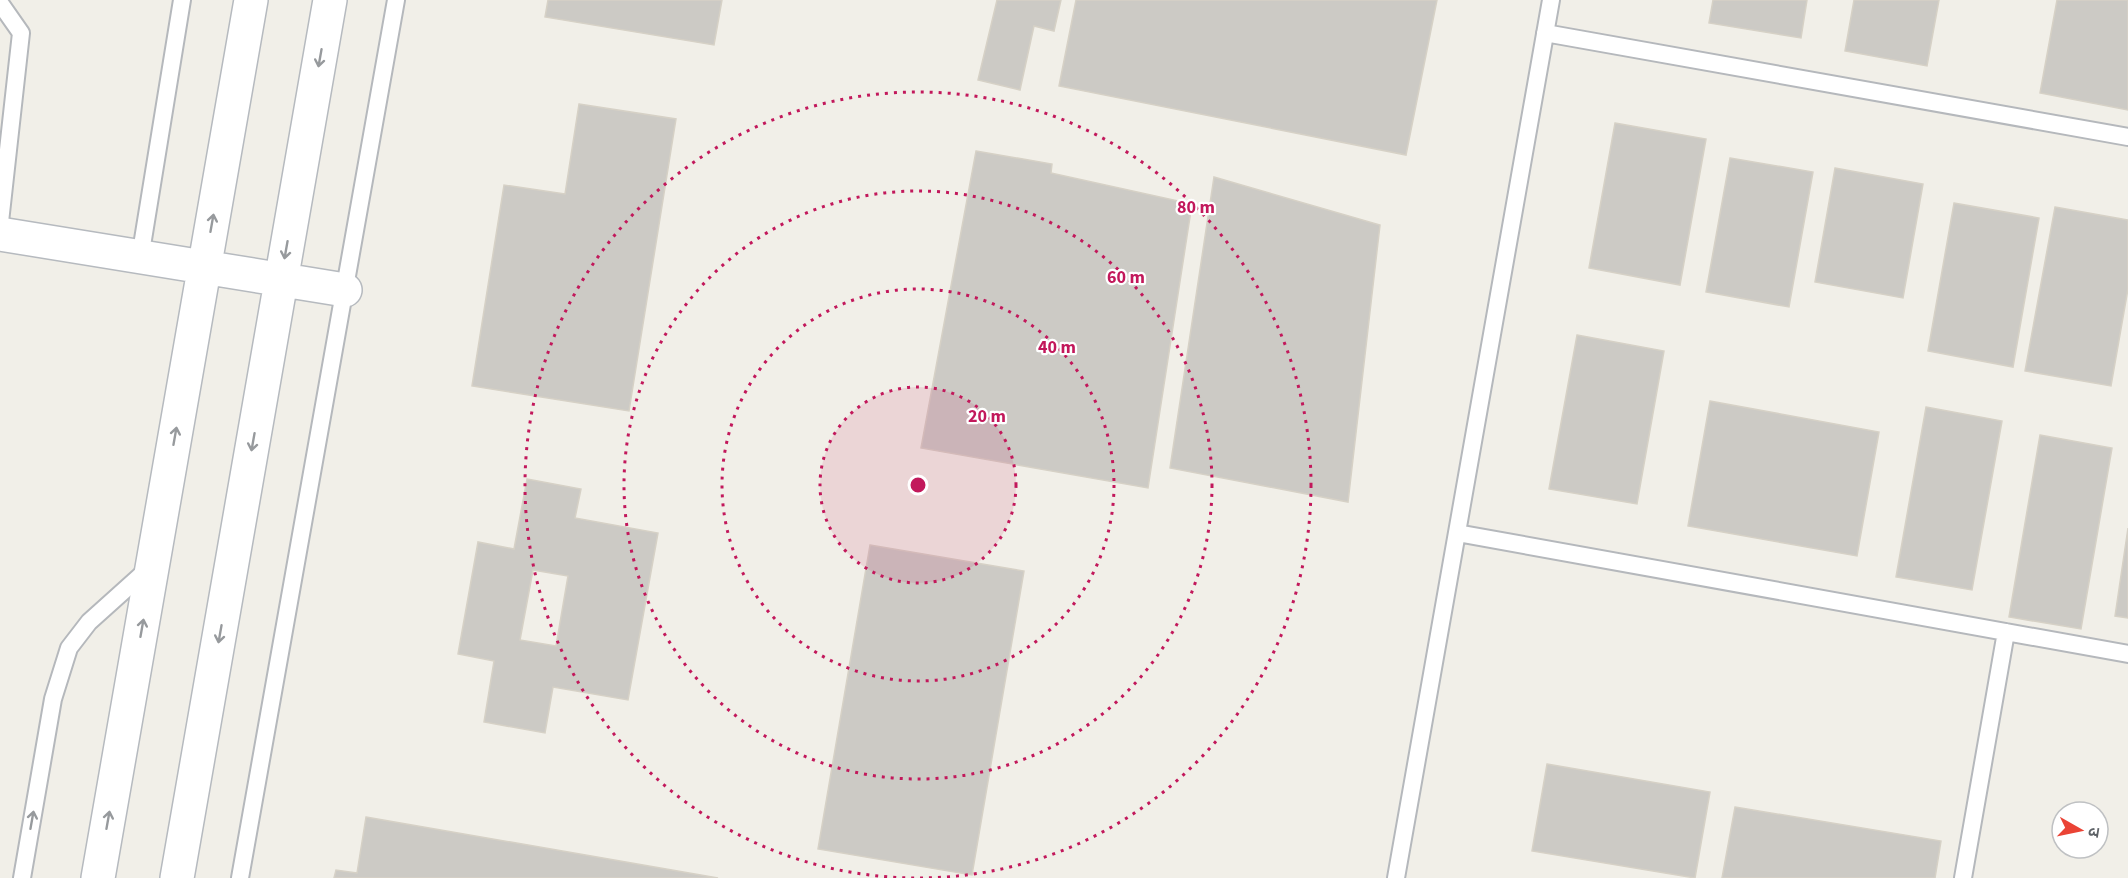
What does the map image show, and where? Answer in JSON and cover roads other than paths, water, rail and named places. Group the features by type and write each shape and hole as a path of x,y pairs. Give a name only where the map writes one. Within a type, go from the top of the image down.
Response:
{"street":[{"path":"98,878 251,0"},
{"path":"177,878 330,0"},
{"path":"0,234 345,291"}],"lane":[{"path":"140,258 182,0"},
{"path":"240,878 396,0"},
{"path":"1396,878 1551,0"},
{"path":"0,222 21,33 1,2"},
{"path":"1545,33 2128,137"},
{"path":"1457,533 2128,654"},
{"path":"22,878 53,699 69,648 89,622 153,565"},
{"path":"1963,878 2006,632"}]}
